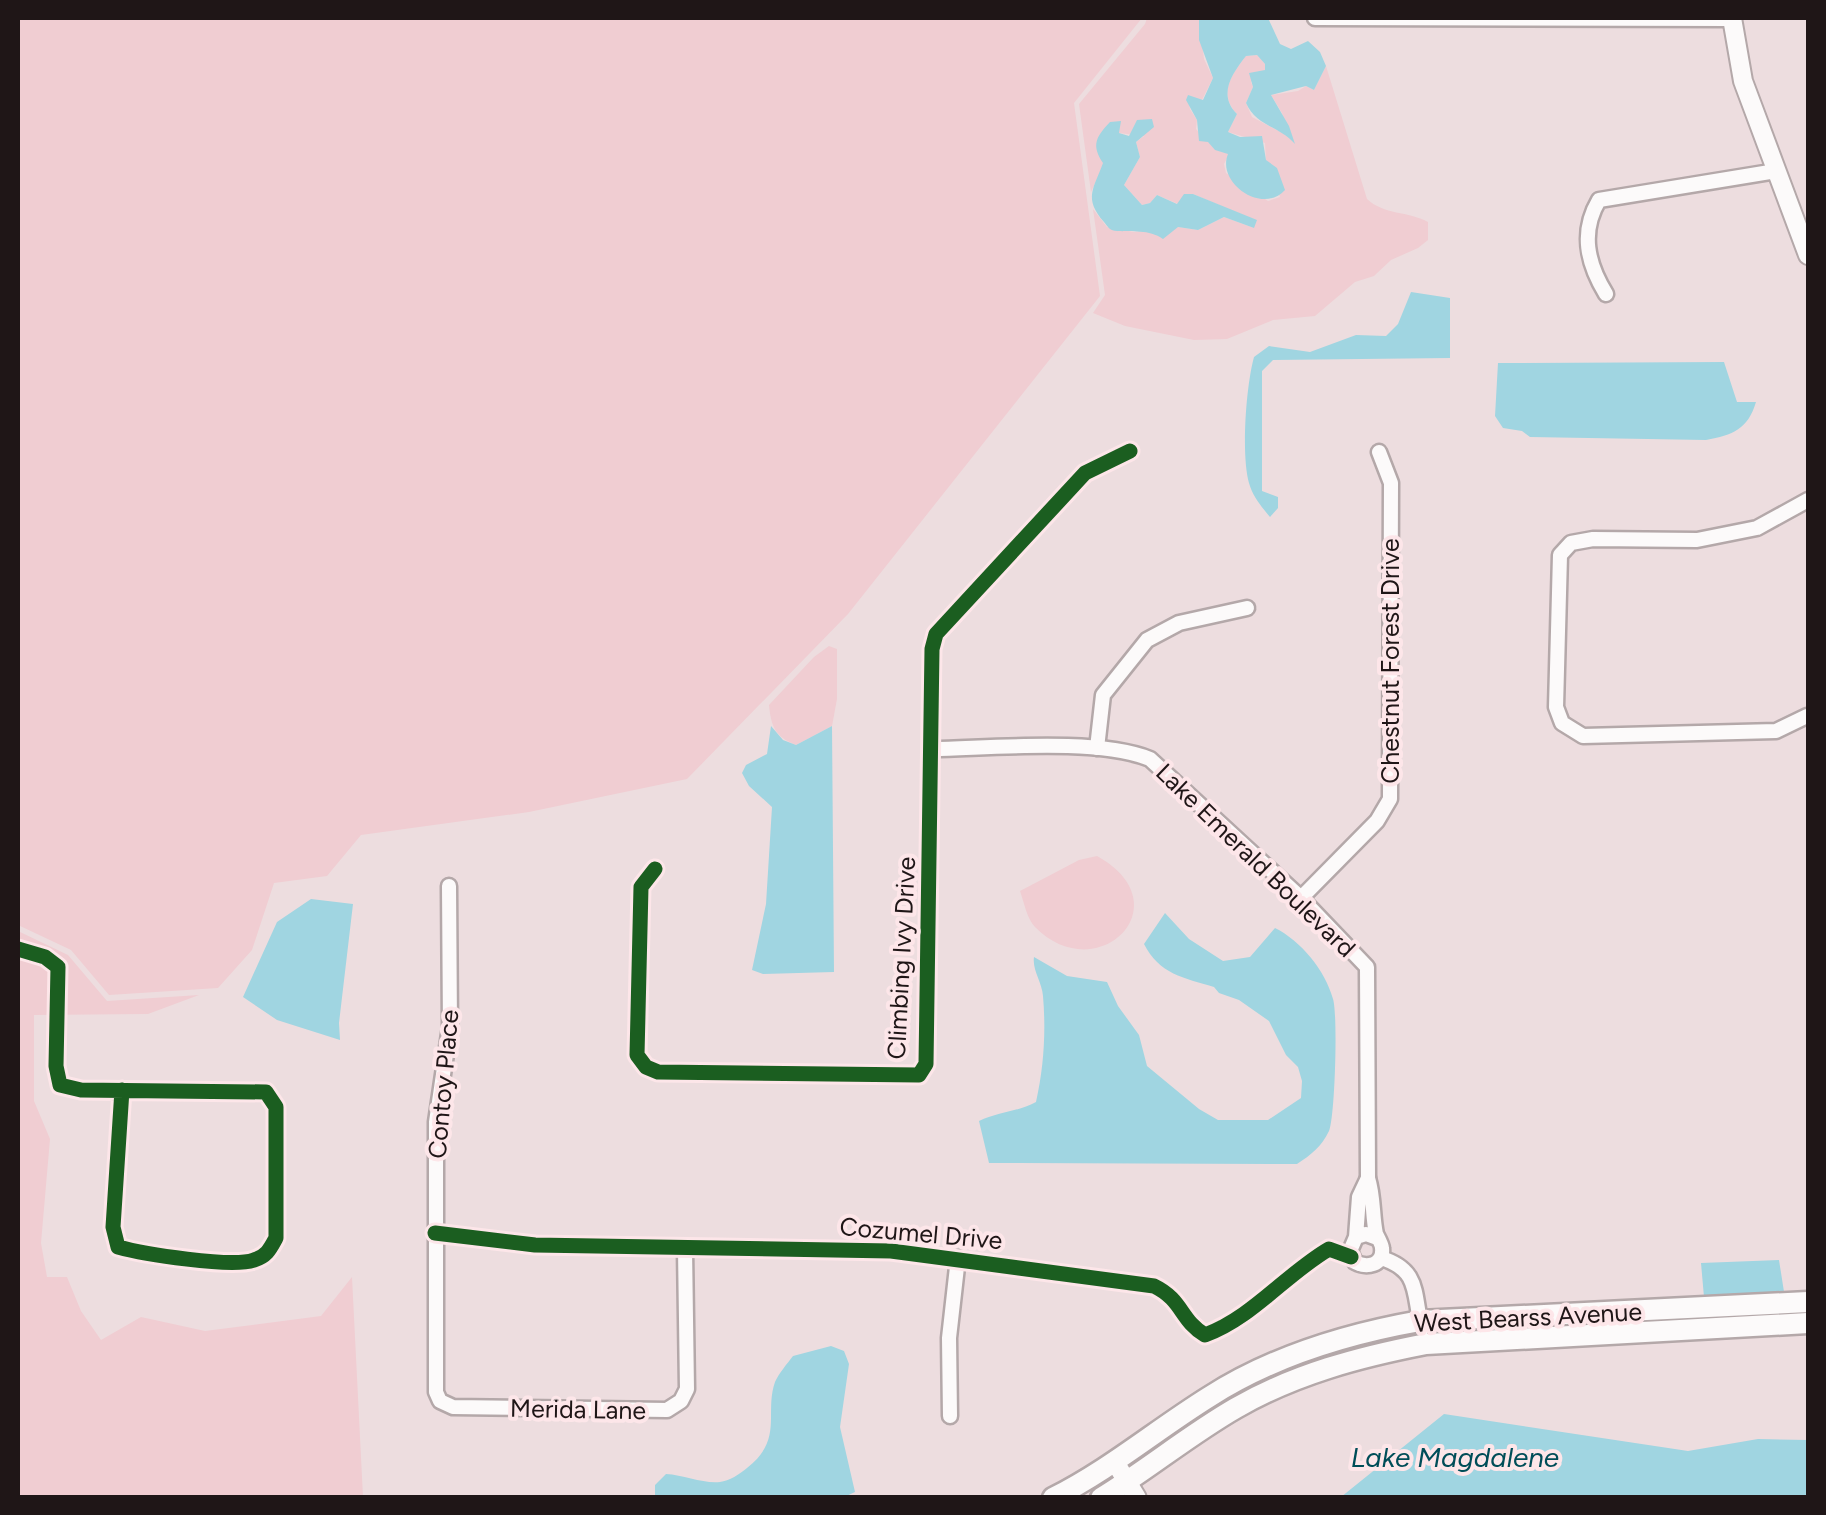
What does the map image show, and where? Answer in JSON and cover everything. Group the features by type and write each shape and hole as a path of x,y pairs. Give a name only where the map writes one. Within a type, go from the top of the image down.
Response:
{"main road":[{"name":"West Bearss Avenue","path":"1052,1498 1116,1462 1207,1398 1249,1374 1314,1347 1420,1321 1808,1302"},
{"name":"West Bearss Avenue","path":"1101,1498 1133,1489 1234,1409 1324,1368 1373,1354 1426,1344 1808,1323"}],"street":[{"path":"1316,18 1732,18 1743,81 1808,255"},
{"path":"1606,294 1590,267 1589,217 1599,200 1776,171"},
{"name":"Climbing Ivy Drive","path":"655,869 641,888 637,1055 646,1067 658,1072 918,1076 926,1064 932,649 936,634 1085,473 1130,451"},
{"name":"Chestnut Forest Drive","path":"1301,898 1377,821 1390,799 1392,483 1379,452"},
{"path":"1806,716 1776,731 1583,736 1562,724 1556,707 1560,555 1571,543 1593,539 1697,540 1757,528 1808,500"},
{"path":"1097,748 1103,695 1146,640 1179,622 1246,608"},
{"name":"Lake Emerald Boulevard","path":"933,749 1097,748 1132,752 1150,759 1301,898 1367,967 1368,1178 1375,1198 1377,1238"},
{"name":"Contoy Place","path":"440,1401 436,1392 436,1122 450,1026 449,886"},
{"path":"18,948 44,957 58,967 56,1066 60,1085 81,1090 122,1090 266,1092 276,1107 276,1238 266,1255 250,1262 142,1254 118,1247 112,1227 122,1090"},
{"name":"Lake Emerald Boulevard","path":"1356,1238 1359,1197 1368,1178"},
{"name":"Cozumel Drive","path":"436,1233 535,1246 891,1250 958,1258 1154,1286 1171,1294 1193,1328 1205,1335 1225,1328 1330,1249 1351,1258"},
{"path":"1366,1234 1377,1238 1383,1250 1373,1266 1364,1267 1351,1258 1350,1248 1356,1238 1366,1234"},
{"name":"Merida Lane","path":"440,1401 452,1407 667,1410 680,1401 687,1389 685,1249"},
{"path":"950,1416 948,1338 958,1258"},
{"path":"1381,1258 1400,1264 1412,1279 1426,1344"},
{"path":"1116,1462 1133,1489"}],"shaded area":[{"path":"18,18 1142,18 1074,103 1100,296 848,614 687,779 529,812 361,835 327,876 274,883 252,950 218,988 109,995 71,950 18,925"},
{"path":"1147,18 1199,18 1204,59 1213,78 1202,100 1188,96 1197,120 1196,129 1208,142 1229,154 1224,164 1226,173 1268,201 1280,197 1266,160 1265,143 1228,132 1237,114 1228,99 1232,77 1246,56 1257,55 1265,70 1251,82 1253,87 1246,103 1252,117 1288,136 1282,113 1271,95 1306,86 1314,90 1326,66 1367,199 1381,208 1428,222 1428,240 1391,260 1374,276 1355,282 1315,316 1273,320 1227,339 1194,340 1125,326 1093,313 1105,295 1093,209 1107,227 1134,232 1178,227 1198,230 1224,217 1254,228 1247,217 1193,194 1178,204 1157,195 1142,205 1124,185 1140,157 1136,142 1144,136 1119,133 1091,192 1079,104"},
{"path":"829,646 837,649 837,699 832,726 796,745 775,730 769,705"},
{"path":"1097,856 1122,876 1133,897 1132,917 1122,934 1105,945 1083,949 1059,944 1032,924 1020,891 1079,860"},
{"path":"18,931 68,955 107,1001 199,995 148,1014 34,1015 34,1101 50,1139 41,1243 47,1277 67,1277 81,1311 101,1340 141,1317 205,1331 321,1316 352,1277 363,1497 18,1498"}],"water":[{"path":"1199,18 1268,18 1280,44 1291,49 1308,41 1320,52 1326,66 1314,90 1306,86 1271,95 1295,144 1256,117 1246,103 1253,87 1249,73 1265,70 1257,55 1246,56 1229,85 1228,100 1237,114 1228,132 1240,137 1262,136 1266,160 1277,168 1285,190 1276,197 1265,199 1244,192 1229,175 1228,154 1199,141 1197,120 1186,100 1188,95 1203,100 1213,78 1199,40"},
{"path":"1152,119 1154,127 1136,142 1140,157 1124,185 1142,205 1157,195 1177,204 1184,194 1193,194 1257,220 1254,228 1224,217 1198,230 1178,227 1163,239 1146,232 1115,231 1108,227 1092,199 1103,163 1096,146 1098,137 1110,122 1121,121 1119,133 1129,136 1137,120"},
{"path":"1411,292 1450,298 1450,358 1273,360 1262,371 1262,491 1278,497 1278,508 1270,517 1253,493 1245,456 1245,420 1254,357 1269,346 1310,352 1356,335 1386,336 1398,324"},
{"path":"1724,362 1737,402 1756,402 1744,425 1716,438 1530,437 1522,431 1503,428 1495,416 1498,363"},
{"path":"771,726 783,740 796,745 832,726 834,972 763,974 752,970 766,904 772,807 749,786 742,773 746,765 767,754"},
{"path":"311,899 353,904 340,1040 277,1020 243,997 277,922"},
{"path":"1165,913 1189,939 1223,961 1250,957 1275,928 1294,940 1318,967 1333,999 1335,1024 1333,1107 1323,1141 1297,1164 989,1163 979,1121 1036,1102 1044,1022 1034,957 1067,976 1107,982 1139,1035 1147,1066 1218,1120 1268,1120 1301,1098 1298,1067 1286,1055 1269,1021 1214,987 1173,973 1150,954 1144,944"},
{"path":"1779,1260 1784,1292 1704,1297 1701,1263"},
{"path":"831,1346 844,1351 849,1364 840,1427 855,1492 842,1498 655,1497 655,1485 666,1474 720,1482 747,1468 769,1436 772,1394 781,1372 793,1356"},
{"name":"Lake Magdalene","path":"1444,1414 1688,1451 1758,1439 1808,1440 1808,1497 1341,1497"}],"cycle path":[{"path":"655,869 641,887 637,1055 646,1067 658,1072 919,1075 926,1064 932,649 936,634 1085,473 1130,451"},
{"path":"18,949 45,957 58,967 56,1066 60,1085 81,1090 266,1092 276,1107 276,1238 265,1254 254,1260 227,1262 118,1247 113,1227 122,1090"},
{"path":"435,1233 535,1245 891,1251 1154,1286 1171,1297 1205,1335 1254,1307 1329,1249 1351,1257"}]}
